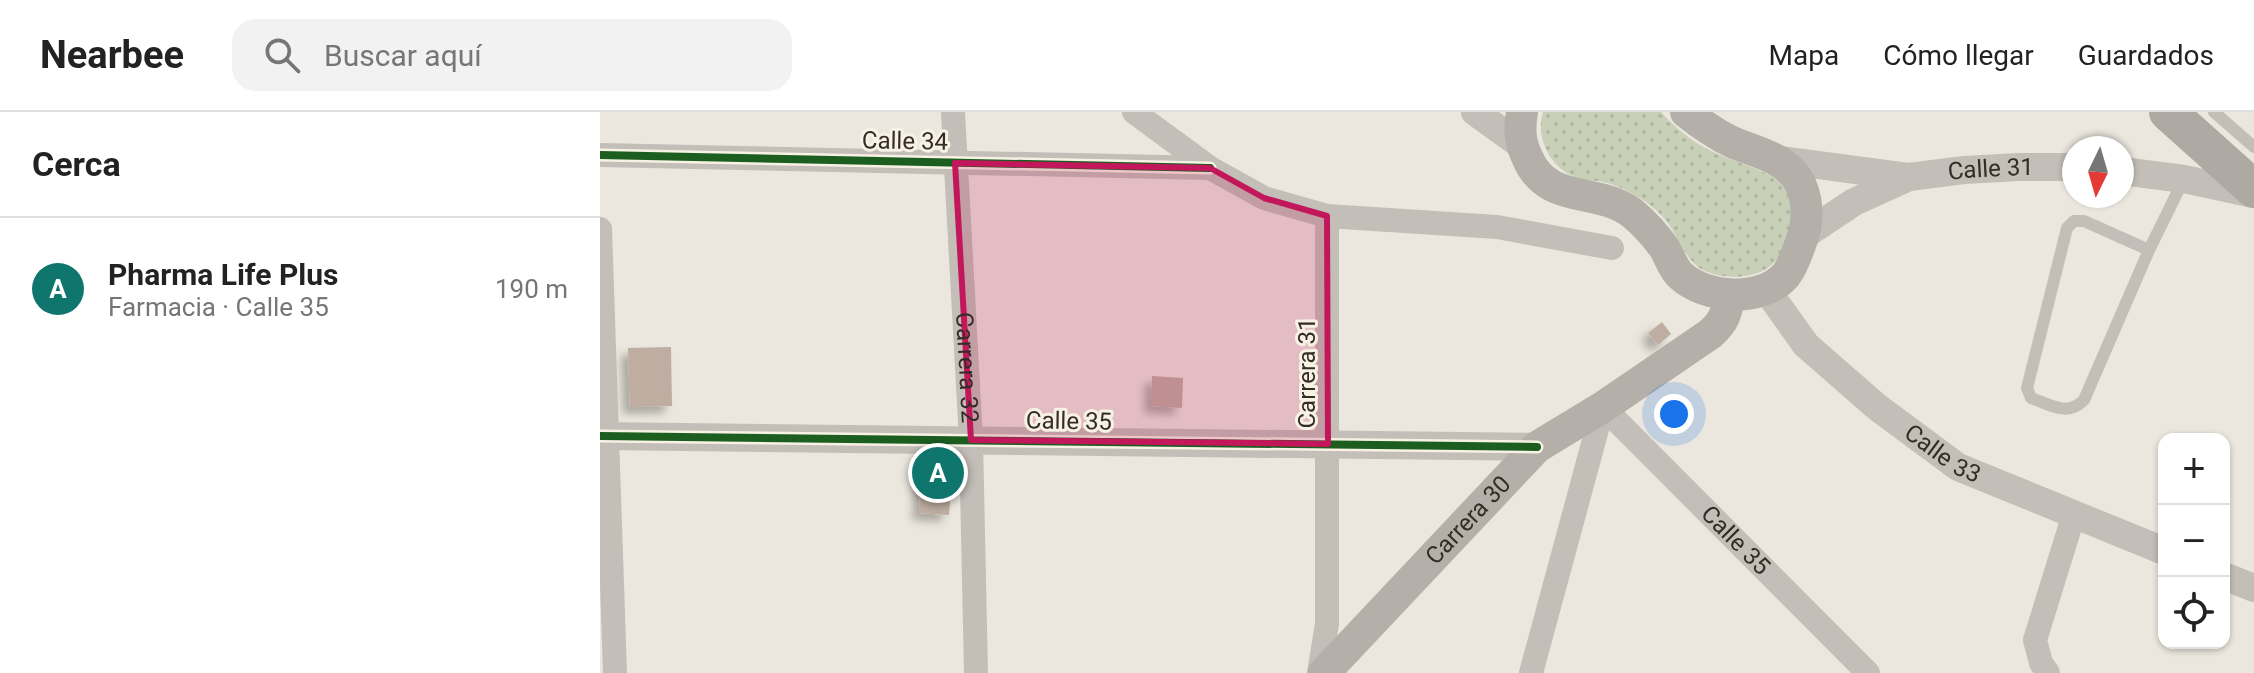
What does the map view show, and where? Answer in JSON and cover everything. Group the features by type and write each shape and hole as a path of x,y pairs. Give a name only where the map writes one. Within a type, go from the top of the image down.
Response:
{"highway":[{"path":"2168,112 2254,192"}],"main road":[{"path":"1522,112 1522,146 1531,168 1547,185 1572,194 1598,198 1630,212 1653,232 1677,273 1690,284 1708,292 1729,295 1766,289 1785,276 1795,260 1806,217 1801,185 1794,174 1773,159 1715,134 1686,112"},
{"name":"Carrera 30","path":"1321,673 1537,447 1603,407 1720,326 1727,315 1729,295"}],"street":[{"name":"Carrera 32","path":"953,112 971,440 976,673"},
{"path":"1475,112 1522,146"},
{"path":"1150,117 1210,168 1264,198 1327,216 1497,227 1612,248"},
{"name":"Calle 34","path":"600,155 1210,168"},
{"name":"Calle 31","path":"1773,159 1909,177 1964,170 2062,167"},
{"path":"2134,173 2254,192"},
{"name":"Calle 31","path":"1803,236 1854,202 1909,177"},
{"name":"Carrera 31","path":"1321,673 1327,624 1327,216"},
{"path":"600,229 603,436 615,673"},
{"name":"Calle 33","path":"1766,289 1806,345 1877,407 1958,467 2158,549"},
{"path":"1531,673 1603,407"},
{"name":"Calle 35","path":"1603,407 1868,673"},
{"name":"Calle 35","path":"603,436 1537,447"},
{"path":"2048,673 2041,663 2035,640 2074,514"},
{"path":"2226,577 2254,588"}],"lane":[{"path":"2214,112 2254,147"},
{"path":"2149,250 2084,221 2074,221 2067,228 2027,388 2031,398 2067,410 2076,408 2084,400 2149,250 2184,179"}],"highlighted area":[{"path":"955,163 1210,168 1264,198 1327,216 1328,444 971,440"}],"green space":[{"path":"1543,112 1661,112 1704,147 1769,175 1780,183 1791,204 1791,229 1783,252 1766,269 1745,276 1721,276 1707,272 1692,261 1668,223 1645,201 1611,184 1575,177 1558,166 1543,141"}],"building":[{"path":"1662,322 1671,334 1658,345 1648,333"},
{"path":"671,347 672,406 630,407 628,348"},
{"path":"1152,376 1183,378 1182,408 1151,406"},
{"path":"922,464 953,465 949,515 919,513"}],"cycle path":[{"path":"600,155 1210,168"},
{"path":"600,436 1537,447"}],"place":[{"name":"Pharma Life Plus","path":"938,473"}]}
